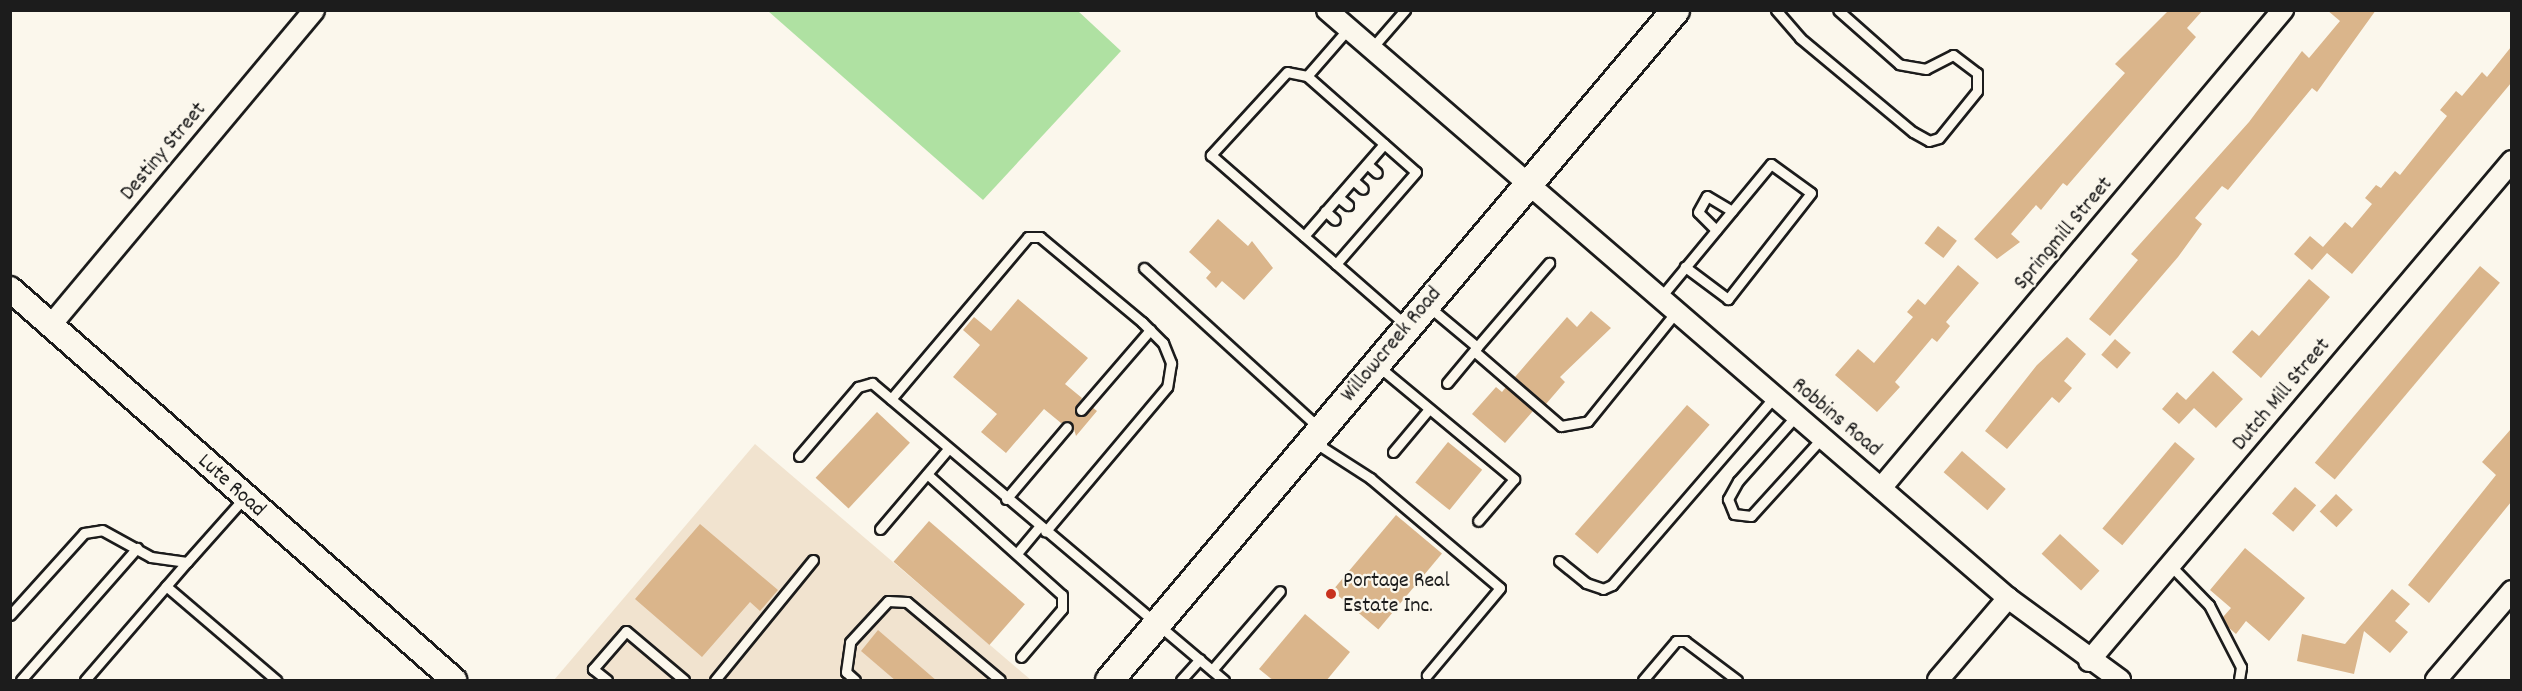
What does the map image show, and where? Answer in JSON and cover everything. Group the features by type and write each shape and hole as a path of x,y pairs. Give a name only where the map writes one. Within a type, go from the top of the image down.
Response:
{"main road":[{"name":"Willowcreek Road","path":"1109,681 1675,10"}],"street":[{"name":"Destiny Street","path":"51,325 314,10"},
{"name":"Robbins Road","path":"1327,10 1526,187 2008,598 2089,662 2120,681"},
{"name":"Springmill Street","path":"1881,488 2283,10"},
{"name":"Dutch Mill Street","path":"2089,662 2511,161"},
{"name":"Lute Road","path":"10,289 244,498 454,681"},
{"path":"2436,681 2511,591"},
{"path":"1938,681 2008,598"}],"lane":[{"path":"1371,49 1405,10"},
{"path":"1776,10 1800,38 1912,132 1929,141 1939,138 1977,91 1977,73 1953,55 1926,69 1899,64 1838,10"},
{"path":"1307,76 1348,29"},
{"path":"1336,264 1367,221 1395,189 1416,172 1307,76 1287,72 1211,155 1407,326"},
{"path":"1304,236 1384,144"},
{"path":"1658,299 1732,211 1774,162 1811,193 1728,299 1685,267"},
{"path":"1366,164 1377,173"},
{"path":"1353,180 1363,189"},
{"path":"1716,230 1698,213 1702,201 1712,196 1732,211"},
{"path":"1338,197 1348,205"},
{"path":"1325,211 1335,220"},
{"path":"891,399 1028,237 1040,237 1150,330 1171,363 1167,387 1042,529 1018,552"},
{"path":"1447,383 1549,263"},
{"path":"1144,268 1316,435 1500,588 1426,675"},
{"path":"1426,305 1561,426 1588,421 1675,314"},
{"path":"1081,410 1150,330"},
{"path":"1376,364 1514,479 1478,521"},
{"path":"800,456 858,387 872,383 1006,499 1158,623 1224,681"},
{"path":"1559,561 1586,583 1603,589 1612,585 1774,397"},
{"path":"1393,452 1429,409"},
{"path":"1796,416 1738,481 1728,499 1734,514 1752,516 1822,438"},
{"path":"1006,499 1067,427"},
{"path":"880,529 948,449"},
{"path":"927,474 1018,552 1062,595 1062,609 1021,657"},
{"path":"85,681 244,498"},
{"path":"10,615 84,533 102,530 152,557 187,562"},
{"path":"21,681 137,548"},
{"path":"715,681 813,560"},
{"path":"2170,565 2209,605 2241,667 2239,681"},
{"path":"166,586 276,680"},
{"path":"1212,670 1280,591"},
{"path":"855,681 846,672 850,642 888,601 907,602 1000,681"},
{"path":"607,681 593,669 626,631 684,681"},
{"path":"1643,681 1676,641 1685,640 1737,681"},
{"path":"1181,681 1200,659"}],"shaded area":[{"path":"755,444 1031,680 554,680"}],"green space":[{"path":"768,11 1078,11 1121,51 983,200"}],"building":[{"path":"2169,10 2203,10 2187,28 2196,37 2067,186 2063,183 2041,210 2036,205 2011,234 2020,242 1997,259 1974,239 2125,73 2115,64"},
{"path":"2327,10 2376,10 2317,92 2312,88 2228,190 2222,186 2195,218 2202,224 2178,257 2110,336 2089,319 2138,260 2131,254 2249,122 2302,51 2309,58 2340,21"},
{"path":"2511,47 2511,83 2352,274 2327,253 2312,270 2294,254 2310,236 2323,247 2345,222 2352,228 2372,204 2365,198 2376,185 2381,188 2395,171 2400,175 2447,116 2440,110 2456,91 2462,96 2482,72 2487,77"},
{"path":"1218,219 1248,246 1252,241 1273,268 1244,300 1222,281 1216,288 1206,278 1211,272 1189,252"},
{"path":"1938,226 1957,241 1943,258 1924,243"},
{"path":"1958,265 1979,283 1946,322 1950,326 1937,342 1932,338 1895,382 1900,387 1877,412 1835,375 1858,349 1874,363 1913,317 1907,312 1918,299 1925,305"},
{"path":"2480,266 2500,283 2335,480 2315,463"},
{"path":"2309,279 2330,297 2261,378 2232,352 2252,330 2259,336"},
{"path":"1018,299 1088,358 1065,384 1082,398 1075,408 1077,415 1092,407 1097,411 1076,436 1072,422 1061,423 1044,409 1006,453 981,432 997,414 953,377 980,345 963,330 974,317 991,331"},
{"path":"1591,311 1611,328 1560,377 1565,382 1546,404 1515,377 1567,317 1577,327"},
{"path":"2067,337 2086,354 2064,381 2072,388 2059,403 2052,397 2007,449 1985,431 2037,365"},
{"path":"2115,339 2131,353 2117,369 2101,355"},
{"path":"2213,371 2243,399 2216,428 2194,408 2179,424 2162,409 2177,392 2186,400"},
{"path":"1496,387 1502,392 1506,387 1533,411 1505,443 1472,414"},
{"path":"1687,405 1710,425 1597,554 1575,534"},
{"path":"877,412 910,443 849,509 816,478"},
{"path":"2511,429 2511,502 2429,603 2408,585 2496,475 2482,462"},
{"path":"1448,442 1482,470 1449,510 1415,482"},
{"path":"2175,442 2195,459 2122,545 2102,529"},
{"path":"1962,451 2006,489 1987,510 1944,472"},
{"path":"2295,487 2316,505 2293,532 2272,513"},
{"path":"2336,494 2353,510 2336,527 2320,512"},
{"path":"1396,515 1442,554 1378,629 1332,591"},
{"path":"929,521 1025,604 989,645 894,562"},
{"path":"700,524 778,590 760,611 750,602 702,657 635,599"},
{"path":"2060,534 2099,571 2081,591 2042,554"},
{"path":"2245,548 2305,598 2269,641 2246,621 2236,634 2228,627 2223,617 2231,608 2210,590"},
{"path":"2392,589 2410,604 2395,621 2408,632 2390,653 2364,631 2354,674 2297,661 2302,634 2345,644"},
{"path":"1305,614 1350,652 1326,681 1274,681 1259,669"},
{"path":"878,630 937,681 896,681 861,651"}],"place":[{"name":"Portage Real Estate Inc.","path":"1331,594"}]}
